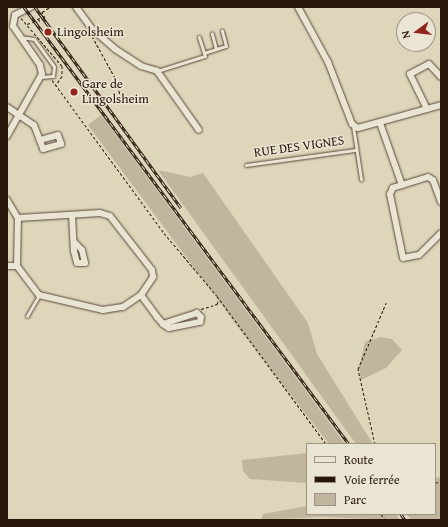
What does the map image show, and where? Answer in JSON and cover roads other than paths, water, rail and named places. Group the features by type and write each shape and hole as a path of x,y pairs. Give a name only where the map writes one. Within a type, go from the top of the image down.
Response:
{"street":[{"path":"7,136 41,76 40,65 10,25 10,18 31,7"},
{"path":"76,7 91,28 121,54 157,71 199,130"},
{"name":"RUE DES VIGNES","path":"301,8 328,62 352,124 358,128 441,105"},
{"path":"427,109 410,74 429,64 441,77"},
{"path":"7,107 20,114 34,125 40,140"},
{"path":"380,122 402,185"},
{"path":"441,202 433,180 428,177 394,188 390,194 403,258 419,255 441,233"},
{"path":"7,200 18,218 17,266 39,295 103,310 123,307 141,295 150,286 152,270 117,222 100,213 18,218"},
{"path":"72,215 74,242"},
{"path":"7,266 17,266"},
{"path":"141,295 164,324 175,328 200,322 197,313 164,324"}],"lane":[{"path":"204,53 226,46 222,31"},
{"path":"212,34 216,49"},
{"path":"20,37 31,37 56,70 51,78 41,76"},
{"path":"157,71 205,56 199,37"},
{"name":"RUE DES VIGNES","path":"352,124 355,150 361,179"},
{"name":"RUE DES VIGNES","path":"246,166 355,150"},
{"path":"27,316 39,295"}],"railway":[{"path":"24,7 348,443"},
{"path":"35,7 181,208"},
{"path":"402,515 405,520"}],"place":[{"name":"Lingolsheim","path":"48,32"},
{"name":"Gare de Lingolsheim","path":"74,92"}]}
